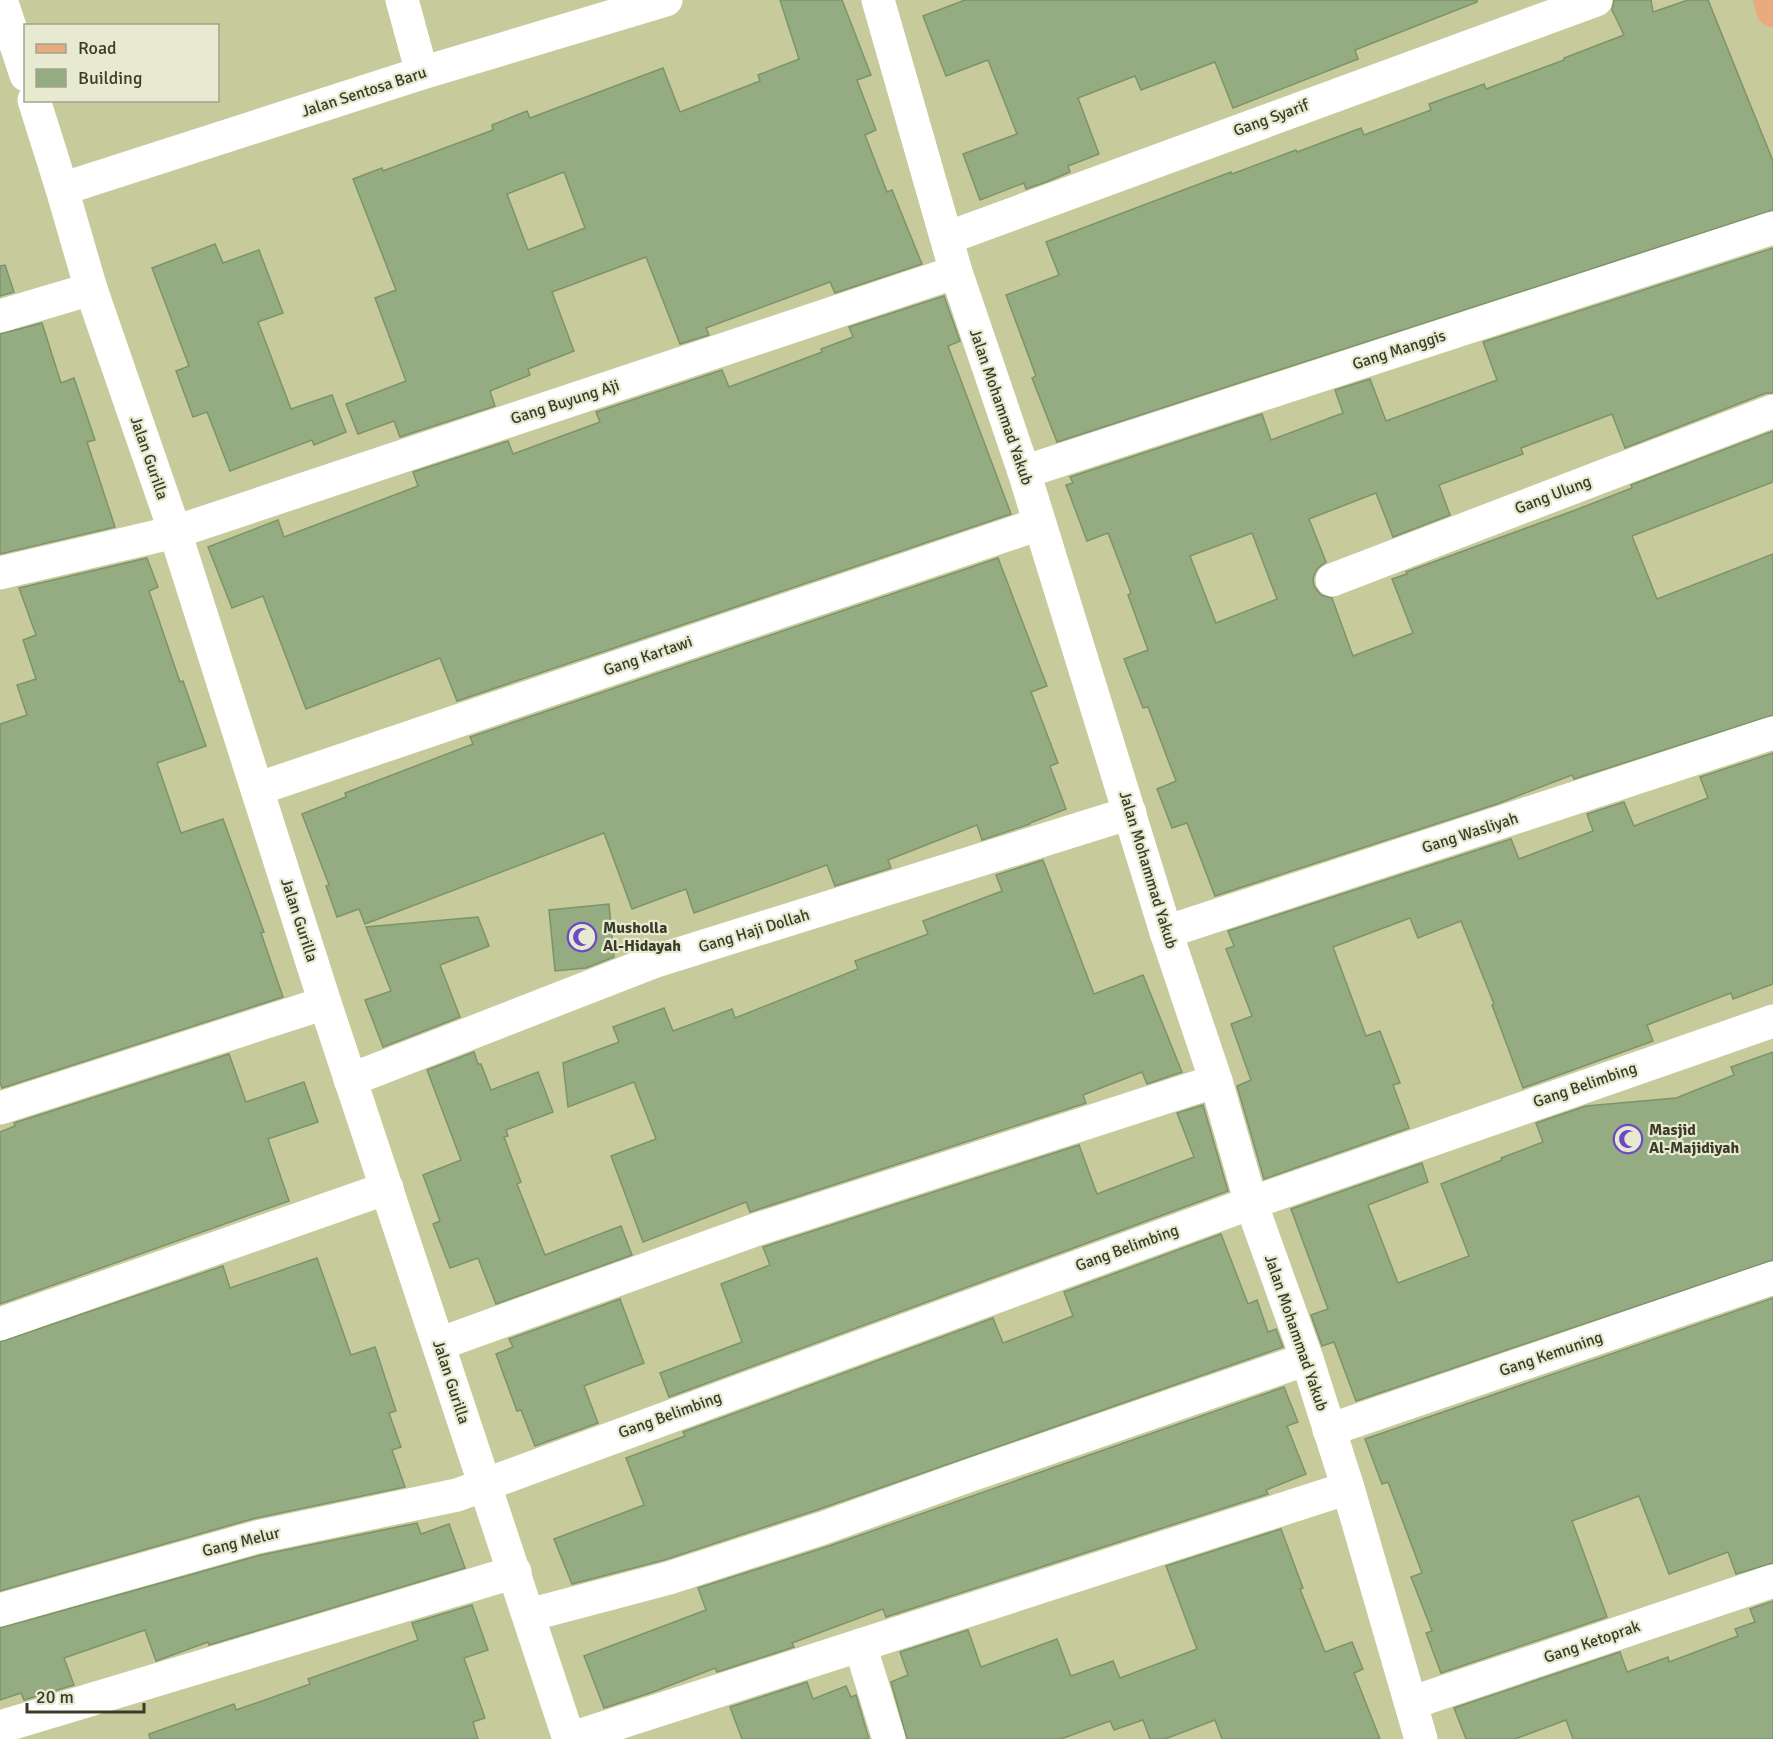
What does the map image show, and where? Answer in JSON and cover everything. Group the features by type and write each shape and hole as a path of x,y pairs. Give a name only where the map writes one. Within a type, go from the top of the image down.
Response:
{"main road":[{"path":"1770,0 1773,11"}],"street":[{"path":"1,0 24,69"},
{"path":"402,0 422,73"},
{"name":"Jalan Sentosa Baru","path":"62,189 422,73 666,0"},
{"name":"Jalan Mohammad Yakub","path":"878,0 956,272 1024,472 1166,932 1216,1081 1251,1203 1307,1359 1348,1488 1420,1739"},
{"name":"Gang Syarif","path":"947,238 1596,0"},
{"name":"Jalan Gurilla","path":"35,102 91,289 175,532 350,1080 569,1739"},
{"name":"Gang Manggis","path":"1024,472 1773,228"},
{"name":"Gang Buyung Aji","path":"0,573 175,532 956,272"},
{"path":"0,316 91,289"},
{"name":"Gang Ulung","path":"1332,580 1773,411"},
{"name":"Gang Kartawi","path":"257,789 1039,524"},
{"name":"Gang Wasliyah","path":"1166,932 1773,733"},
{"name":"Gang Haji Dollah","path":"350,1080 653,963 1130,813"},
{"path":"0,1108 325,1003"},
{"name":"Gang Belimbing","path":"484,1483 1251,1203 1773,1021"},
{"path":"439,1344 755,1230 1216,1081"},
{"path":"0,1324 387,1188"},
{"name":"Gang Kemuning","path":"1329,1430 1773,1278"},
{"path":"529,1615 669,1578 823,1528 1307,1359"},
{"name":"Gang Melur","path":"0,1610 257,1537 457,1495 484,1483"},
{"path":"569,1739 1348,1488"},
{"path":"0,1727 515,1572"},
{"name":"Gang Ketoprak","path":"1411,1703 1773,1581"},
{"path":"861,1645 889,1739"}],"building":[{"path":"780,0 842,0 871,75 857,80 876,130 865,135 887,192 892,190 922,264 835,293 830,282 706,328 709,335 680,344 646,257 552,292 574,351 528,369 530,375 490,391 495,406 400,437 394,421 358,434 346,404 406,381 375,298 396,290 353,179 382,168 383,171 493,130 492,125 527,111 530,118 663,68 680,112 760,81 758,75 799,59","holes":["564,172 585,228 528,250 507,194"]},
{"path":"965,0 1477,0 1477,2 1355,50 1358,59 1233,108 1215,62 1141,90 1135,76 1078,98 1099,154 1068,166 1070,172 1046,182 1026,189 1024,183 980,200 963,154 1017,134 988,60 946,76 923,16"},
{"path":"1614,0 1651,0 1653,12 1688,0 1708,0 1773,161 1773,210 1057,442 1032,378 1036,376 1006,295 1059,275 1046,242 1231,172 1232,174 1296,150 1297,152 1361,128 1364,135 1431,110 1429,104 1484,84 1486,89 1624,35 1612,10"},
{"path":"215,244 223,263 259,250 283,313 258,322 291,409 332,395 346,432 314,445 312,440 230,471 207,412 193,417 176,371 189,366 152,268"},
{"path":"1773,248 1773,393 1766,393 1625,448 1612,414 1521,448 1523,454 1439,485 1450,515 1393,537 1376,493 1309,519 1326,562 1317,569 1313,578 1314,586 1321,595 1332,598 1353,656 1413,633 1392,579 1573,511 1632,488 1631,485 1773,431 1773,482 1632,536 1657,599 1773,554 1773,715 1574,779 1572,775 1497,804 1215,896 1187,823 1172,828 1157,789 1176,781 1148,707 1143,708 1124,659 1148,650 1128,595 1131,593 1108,533 1087,541 1066,485 1073,483 1070,477 1262,414 1271,440 1343,413 1335,390 1370,379 1386,421 1497,380 1483,342","holes":["1252,533 1277,599 1216,623 1190,556"]},
{"path":"5,265 14,292 0,296 0,266"},
{"path":"944,296 960,341 948,346 1011,514 457,701 440,658 306,709 263,596 232,608 208,547 278,520 284,537 418,486 413,472 508,441 513,454 600,422 596,412 722,370 729,387 822,352 821,349 853,337 849,327"},
{"path":"42,323 61,383 74,378 95,440 87,442 115,527 0,554 0,334"},
{"path":"147,558 158,587 149,591 180,682 183,681 206,746 157,763 181,833 223,819 264,932 261,933 283,997 2,1088 0,1082 0,724 27,715 17,685 36,679 23,640 36,635 19,588"},
{"path":"998,558 1047,686 1031,692 1058,763 1050,766 1066,809 982,840 977,825 888,860 891,868 835,886 827,865 694,913 686,889 632,909 604,833 365,924 359,909 337,917 326,886 329,885 302,814 346,797 345,793 473,744 470,737"},
{"path":"1773,753 1773,984 1733,999 1731,993 1647,1025 1653,1041 1523,1088 1492,1005 1494,1004 1461,921 1418,938 1410,918 1333,947 1366,1036 1380,1031 1400,1083 1393,1085 1409,1128 1264,1179 1237,1086 1251,1080 1231,1024 1252,1016 1226,949 1234,946 1228,931 1511,839 1519,859 1593,831 1587,814 1624,802 1634,826 1708,798 1700,777"},
{"path":"1043,860 1094,994 1143,975 1182,1072 1147,1084 1142,1072 1083,1095 1086,1103 750,1212 746,1202 643,1242 611,1156 656,1139 634,1082 568,1107 563,1063 619,1042 613,1027 664,1008 673,1031 732,1009 735,1018 858,969 855,961 928,934 923,921 1002,891 996,875"},
{"name":"Musholla Al-Hidayah","path":"609,904 614,957 586,968 555,971 549,910"},
{"path":"478,917 489,946 440,965 460,1017 383,1047 365,1000 391,991 366,927"},
{"path":"474,1052 491,1090 538,1072 553,1112 506,1130 508,1136 504,1137 521,1182 517,1184 545,1255 621,1226 632,1255 496,1304 478,1258 450,1268 433,1224 440,1221 423,1175 461,1160 427,1070"},
{"path":"1773,1052 1773,1260 1356,1401 1334,1342 1322,1346 1311,1315 1328,1309 1291,1209 1422,1163 1428,1182 1368,1205 1398,1283 1469,1256 1441,1184 1543,1142 1536,1123 1586,1106 1676,1098 1734,1075 1731,1067"},
{"path":"229,1054 246,1102 304,1082 318,1122 268,1139 289,1201 0,1304 0,1132 15,1126 14,1123"},
{"path":"1203,1105 1228,1191 669,1397 660,1373 742,1342 721,1284 770,1265 763,1247 1079,1145 1097,1194 1194,1157 1177,1113"},
{"path":"1221,1234 1248,1304 1257,1300 1268,1332 1276,1329 1283,1347 817,1510 664,1560 572,1584 554,1539 644,1505 626,1458 685,1436 683,1432 993,1318 1003,1343 1073,1316 1064,1292"},
{"path":"317,1258 351,1355 375,1347 396,1411 389,1413 401,1447 392,1450 405,1487 252,1519 0,1591 0,1342 223,1266 230,1288"},
{"path":"1773,1298 1773,1563 1736,1574 1728,1552 1669,1574 1639,1496 1572,1521 1607,1617 1441,1673 1426,1633 1432,1631 1411,1577 1422,1573 1388,1482 1382,1484 1365,1439"},
{"path":"620,1299 644,1363 584,1386 598,1423 535,1446 521,1410 517,1411 496,1354 513,1347 509,1339"},
{"path":"1284,1387 1298,1422 1287,1426 1306,1474 1266,1490 1268,1494 886,1617 883,1609 792,1643 794,1647 717,1672 715,1668 604,1708 584,1656 706,1610 698,1588 829,1546"},
{"path":"417,1523 421,1534 449,1524 465,1568 209,1645 208,1642 156,1661 145,1630 64,1658 74,1685 24,1700 21,1693 0,1700 0,1628 261,1555"},
{"path":"1281,1529 1303,1588 1300,1589 1325,1652 1352,1642 1363,1669 1354,1673 1380,1739 1222,1739 1215,1720 1165,1739 1150,1739 1143,1720 1114,1730 1110,1721 1061,1739 907,1739 891,1682 908,1675 900,1652 968,1630 981,1667 1057,1639 1071,1676 1113,1661 1120,1678 1197,1649 1166,1566"},
{"path":"1773,1601 1773,1739 1573,1739 1566,1720 1515,1739 1466,1739 1454,1708 1620,1652 1627,1672 1668,1657 1669,1662 1738,1636 1735,1629 1755,1622 1750,1609"},
{"path":"472,1605 488,1650 464,1658 485,1718 473,1722 478,1739 150,1739 149,1734 234,1704 236,1710 310,1684 308,1679 418,1640 412,1623"},
{"path":"807,1682 813,1699 846,1686 851,1697 856,1695 869,1739 742,1739 730,1707"}],"place":[{"name":"Musholla Al-Hidayah","path":"582,937"},
{"name":"Masjid Al-Majidiyah","path":"1628,1139"}]}
